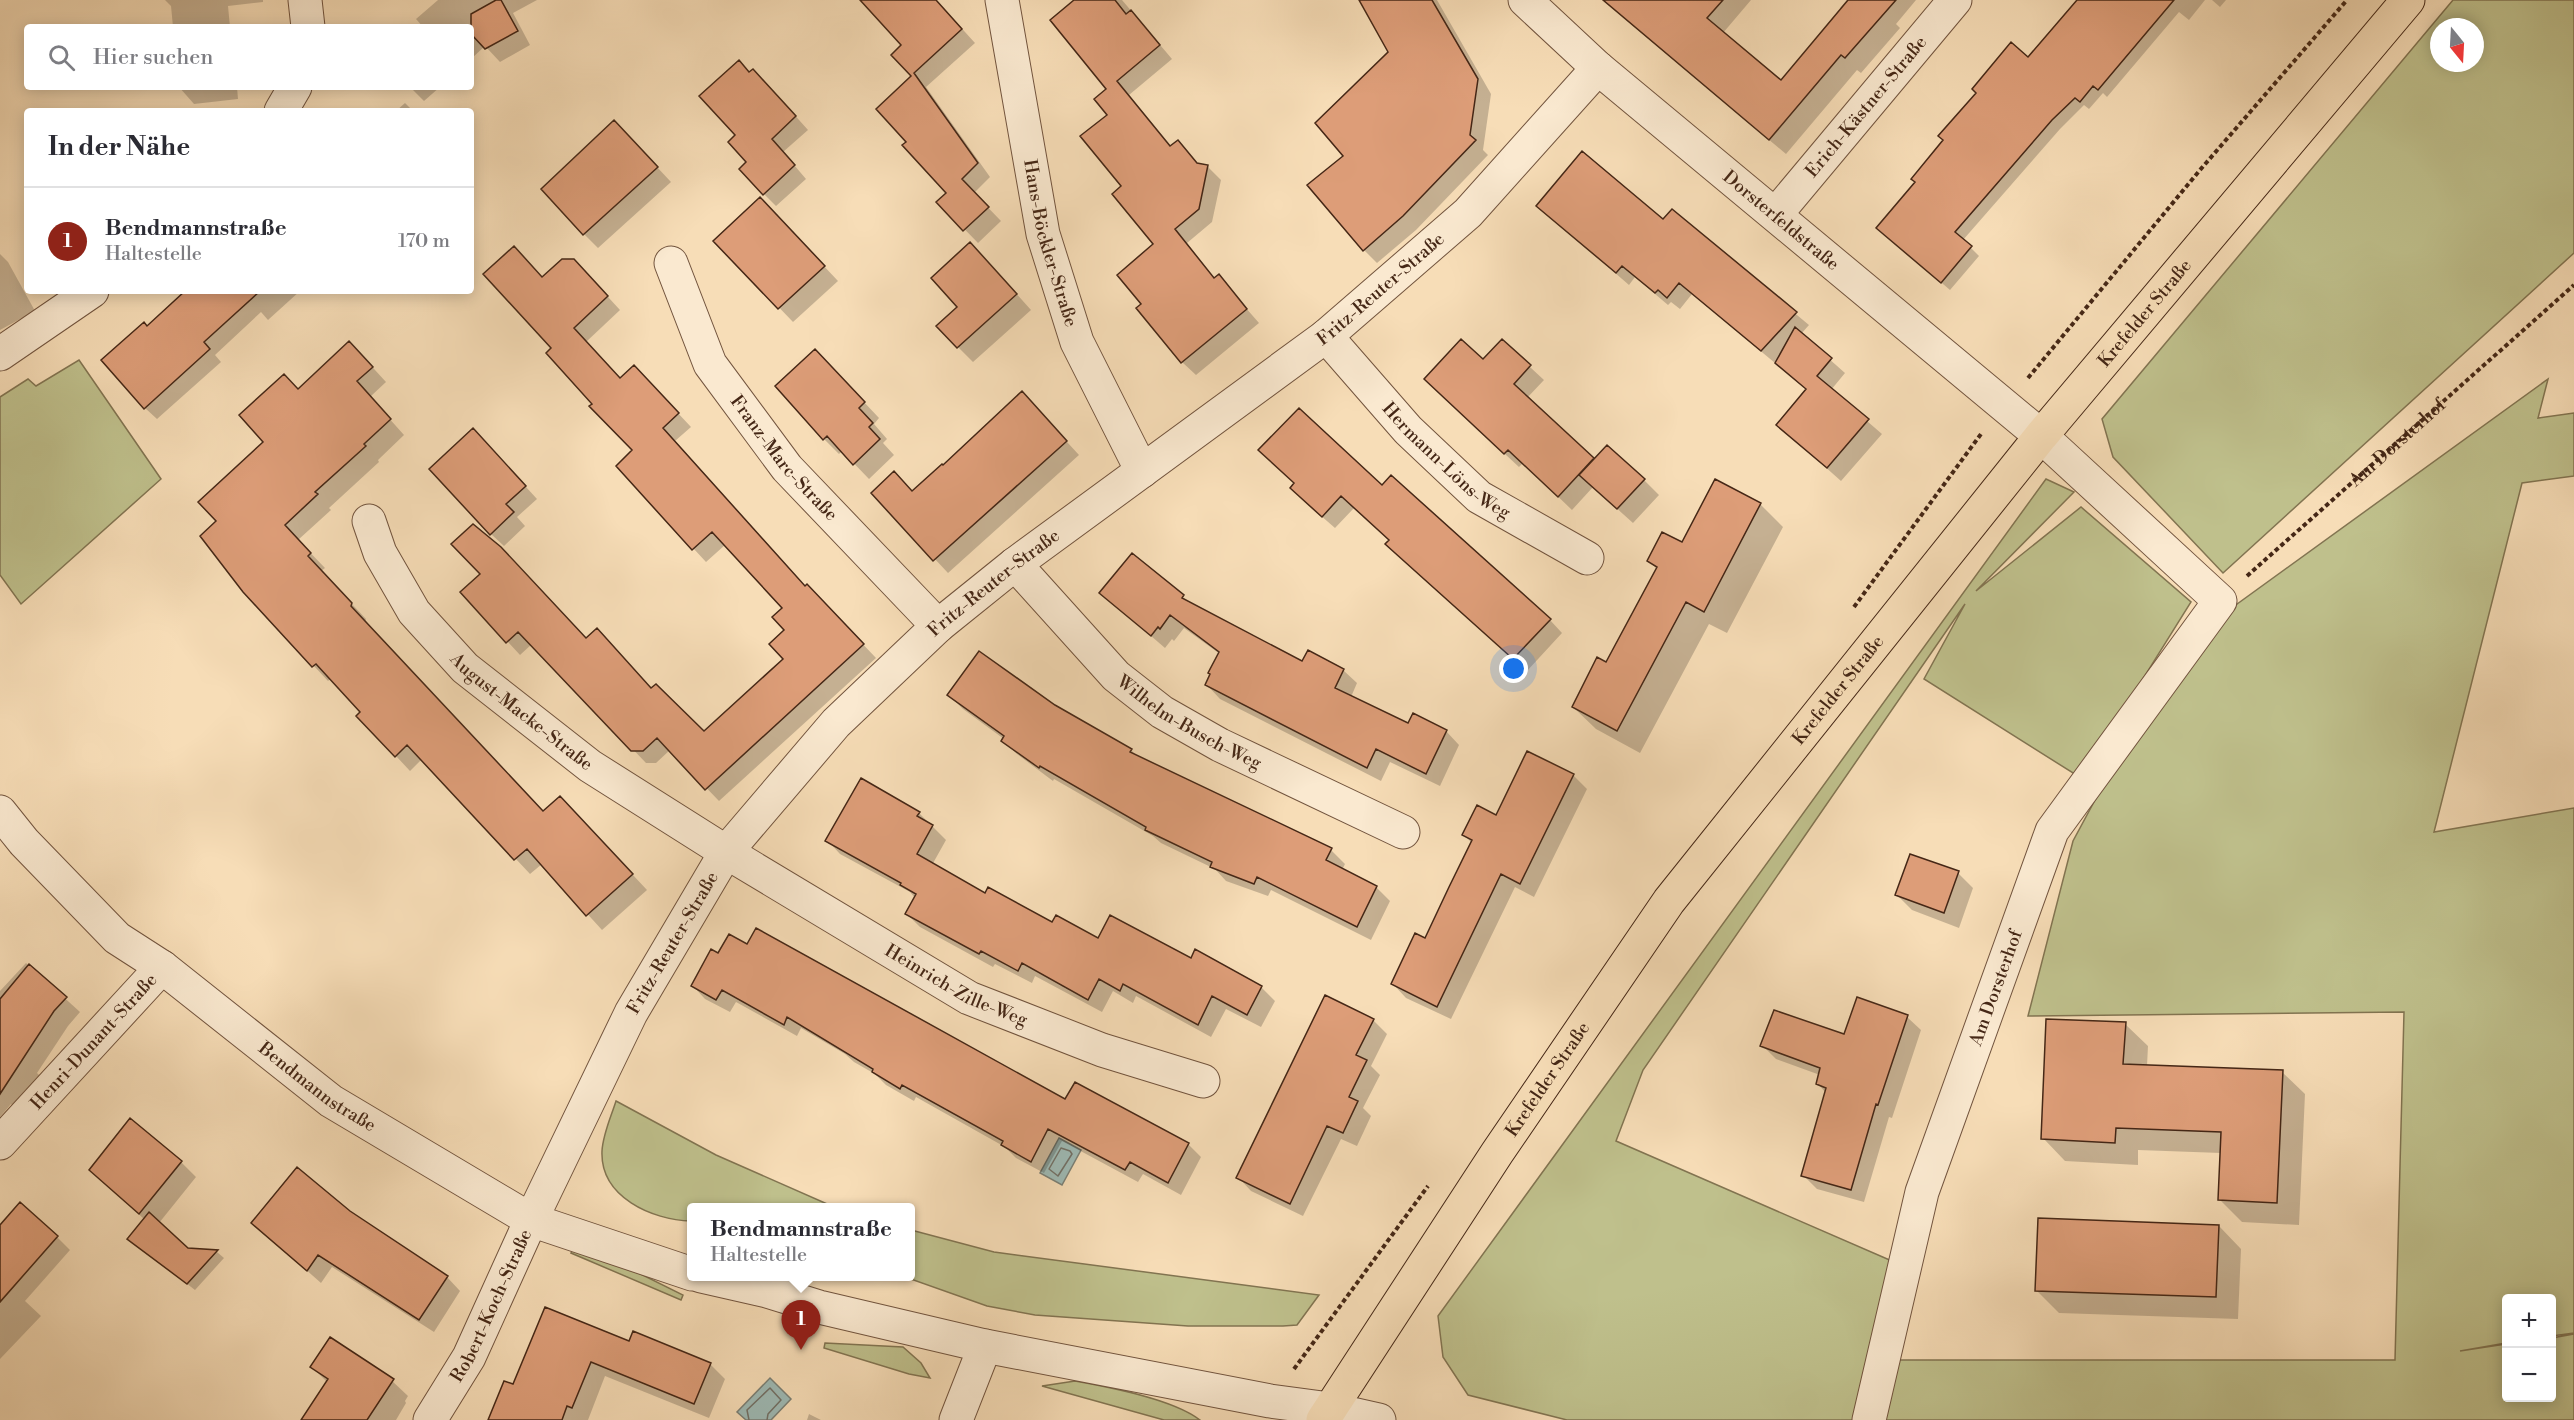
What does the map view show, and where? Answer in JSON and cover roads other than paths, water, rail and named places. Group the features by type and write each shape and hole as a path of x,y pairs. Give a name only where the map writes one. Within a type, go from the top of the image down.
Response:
{"main road":[{"name":"Krefelder Straße","path":"1327,1414 1497,1153 1669,902 2041,436 2408,0"}],"street":[{"path":"305,0 308,24"},
{"name":"Hans-Böckler-Straße","path":"1002,0 1043,234 1077,342 1142,471"},
{"name":"Dorsterfeldstraße","path":"1525,0 1598,68 2041,436"},
{"name":"Erich-Kästner-Straße","path":"1776,214 1955,0"},
{"name":"Fritz-Reuter-Straße","path":"531,1220 631,1013 726,852 836,723 938,626 1015,564 1326,336 1468,213 1598,68"},
{"path":"283,108 293,90"},
{"name":"Franz-Marc-Straße","path":"671,263 710,364 787,468 938,626"},
{"path":"0,354 88,294"},
{"name":"Hermann-Löns-Weg","path":"1326,336 1408,430 1479,497 1587,558"},
{"name":"Am Dorsterhof","path":"1869,1420 1922,1192 2052,831 2220,601 2041,436"},
{"name":"August-Macke-Straße","path":"369,521 380,553 414,612 465,668 590,766 726,852"},
{"name":"Wilhelm-Busch-Weg","path":"1015,564 1116,676 1162,712 1220,745 1403,832"},
{"name":"Bendmannstraße","path":"0,812 24,842 117,938 162,967 331,1101 531,1220 687,1272"},
{"name":"Heinrich-Zille-Weg","path":"726,852 969,998 1102,1050 1203,1081"},
{"name":"Henri-Dunant-Straße","path":"0,1143 162,967"},
{"name":"Robert-Koch-Straße","path":"430,1420 469,1357 531,1220"},
{"path":"724,1281 819,1307 985,1346 1327,1414 1380,1420"},
{"path":"956,1420 985,1346"}],"water":[{"path":"1059,1138 1081,1150 1062,1185 1040,1173"},
{"path":"770,1378 791,1399 771,1420 746,1420 737,1412"}],"place":[{"name":"Bendmannstraße","path":"801,1350"}]}
